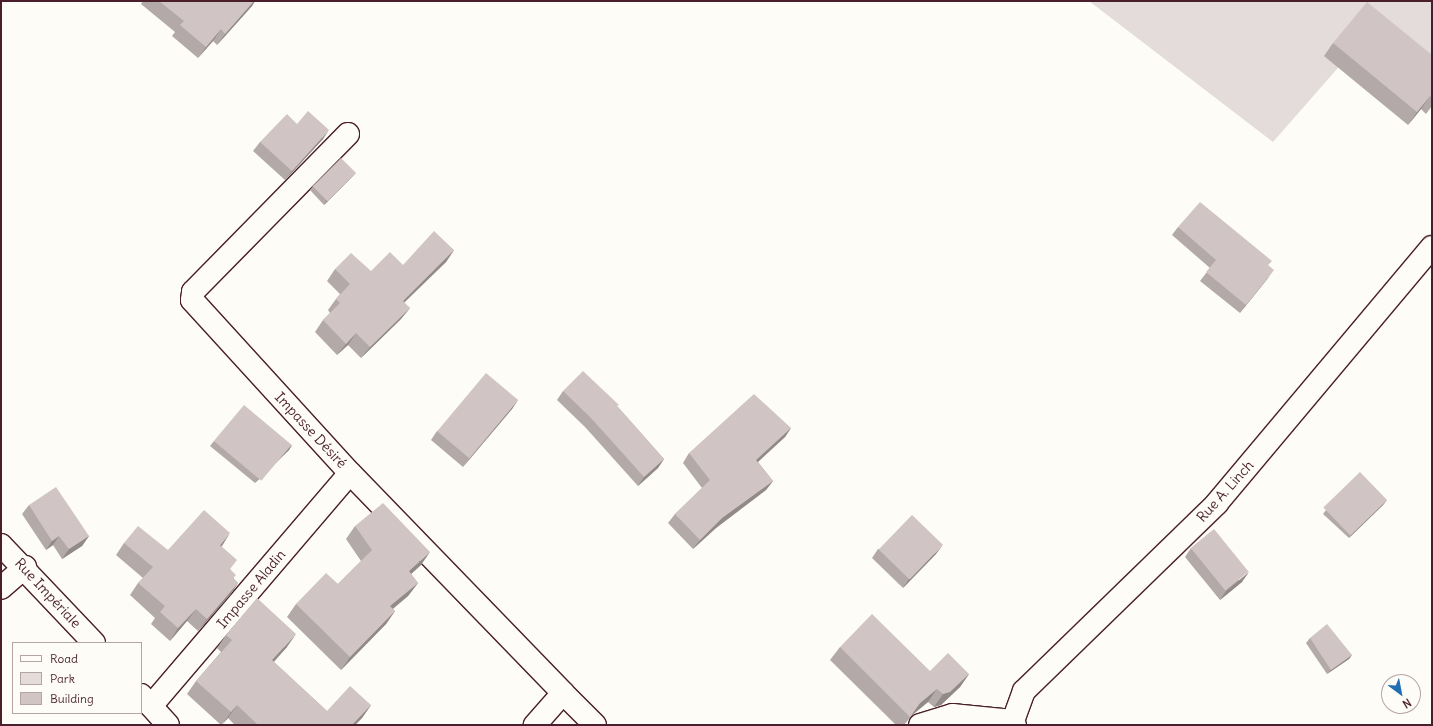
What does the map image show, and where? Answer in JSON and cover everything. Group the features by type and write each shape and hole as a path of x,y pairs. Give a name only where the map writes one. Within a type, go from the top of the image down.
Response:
{"street":[{"name":"Impasse Désiré","path":"348,134 191,295 192,300 350,473 595,725"},
{"name":"Rue A. Linch","path":"1014,723 1024,691 1217,503 1432,247"},
{"name":"Impasse Aladin","path":"146,701 350,473"},
{"name":"Rue Impériale","path":"1,545 25,567 93,642"},
{"path":"1,588 25,567"},
{"path":"535,725 563,692"},
{"path":"146,701 168,725"},
{"path":"920,725 952,714 1014,723"}],"green space":[{"path":"1089,1 1432,1 1432,56 1379,21 1273,142"}],"building":[{"path":"159,1 254,1 225,34 221,29 206,47 180,25 184,21"},
{"path":"1367,2 1432,55 1432,98 1430,96 1417,112 1333,43"},
{"path":"308,111 329,130 292,171 260,142 287,114 297,124"},
{"path":"341,158 356,173 328,201 313,186"},
{"path":"1200,202 1272,261 1268,265 1274,270 1246,305 1206,272 1216,260 1178,227"},
{"path":"434,231 454,250 403,301 410,308 370,347 356,333 346,344 323,320 340,303 336,299 350,284 335,269 351,253 371,271 390,252 403,265"},
{"path":"583,371 619,405 617,406 664,459 644,477 591,418 563,391"},
{"path":"486,373 518,400 469,458 437,431"},
{"path":"754,394 791,428 756,460 773,481 722,518 700,540 675,514 710,480 689,453"},
{"path":"244,405 291,445 261,481 214,441"},
{"path":"1360,472 1387,500 1350,535 1323,507"},
{"path":"56,487 89,536 69,549 59,536 52,541 29,505"},
{"path":"383,503 430,552 409,571 418,583 390,606 395,611 350,657 296,604 326,573 338,584 372,550 355,526"},
{"path":"204,510 230,533 220,545 237,560 230,569 236,575 233,578 238,583 207,619 196,609 178,628 160,612 165,606 138,583 153,567 124,543 138,526 168,550"},
{"path":"912,515 943,545 910,579 879,550"},
{"path":"1214,529 1249,572 1225,591 1191,548"},
{"path":"257,598 296,634 272,660 327,711 350,686 371,705 352,725 258,725 237,705 231,712 196,681 232,640 226,635"},
{"path":"872,614 930,671 948,653 969,674 950,692 943,694 937,689 920,703 910,717 840,647"},
{"path":"1327,624 1352,655 1331,670 1310,638"}]}
